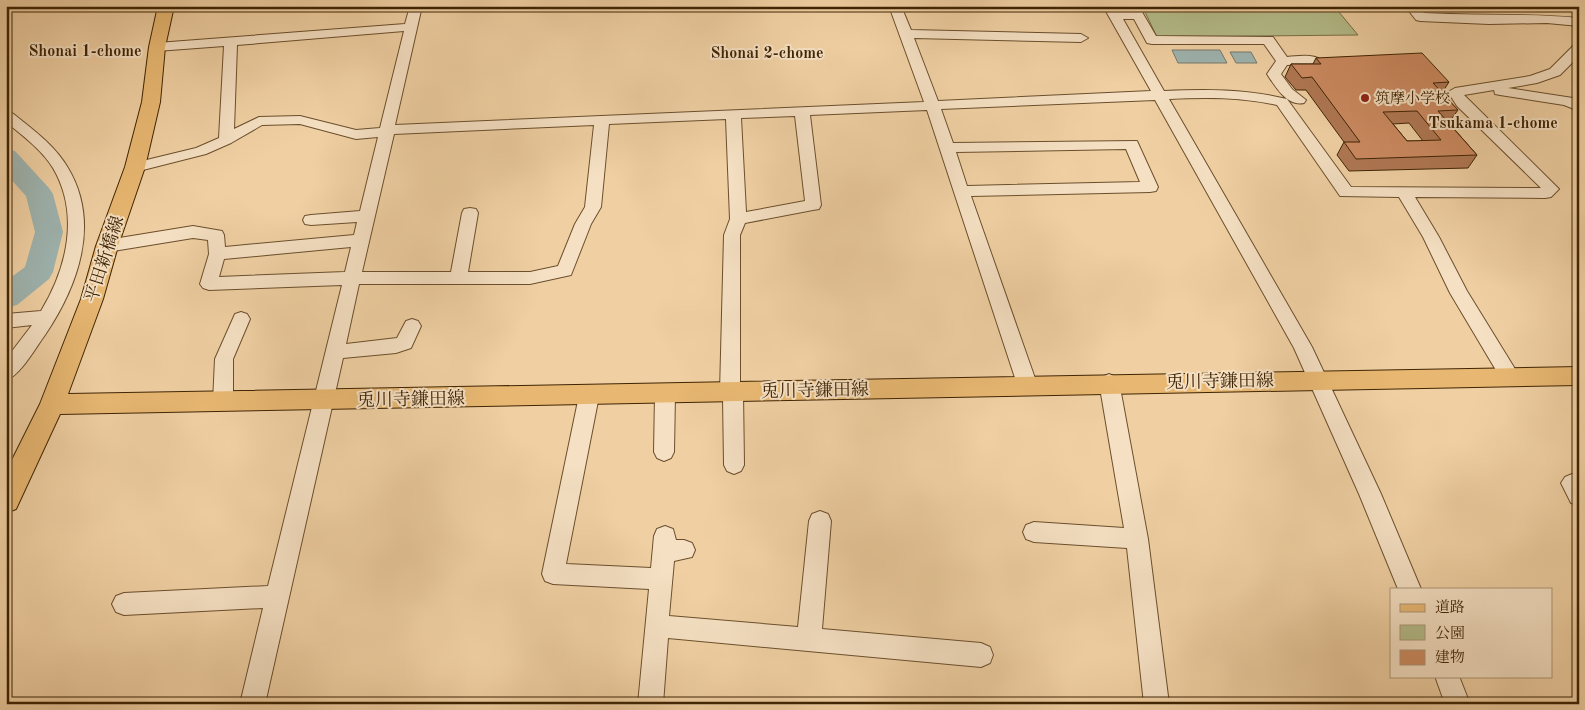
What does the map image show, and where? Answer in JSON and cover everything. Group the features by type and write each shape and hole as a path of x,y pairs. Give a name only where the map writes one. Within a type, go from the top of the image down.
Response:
{"main road":[{"name":"平田新橋線","path":"6,501 52,404 92,299 135,167 151,102 157,46 166,6"},
{"name":"兎川寺鎌田線","path":"52,404 589,396 1109,382 1579,376"}],"street":[{"path":"252,704 416,6"},
{"path":"895,6 932,105 1027,384"},
{"path":"1411,6 1420,17 1489,20 1547,19 1579,22"},
{"path":"1476,6 1489,20"},
{"path":"1112,11 1243,244 1290,323 1318,380 1410,588"},
{"path":"157,46 411,27"},
{"path":"905,34 1081,38"},
{"path":"226,140 231,40"},
{"path":"135,167 201,151 226,140 259,121 300,120 356,135 388,131 733,113 1210,93 1254,96 1282,102 1346,192 1545,193 1551,189 1462,103 1455,92 1532,80 1555,72 1579,48"},
{"path":"1299,100 1287,92 1274,74 1282,61 1309,60 1318,63"},
{"path":"1477,88 1568,101 1579,107"},
{"path":"738,219 813,205 802,110"},
{"path":"733,113 738,219 732,235 734,465"},
{"path":"6,115 30,135 60,168 72,192 76,210 77,229 70,274 44,317 6,373"},
{"path":"75,248 193,232 216,235 216,254 210,284 352,278 530,278 565,271 583,224 593,206 602,120"},
{"path":"946,148 1132,144 1150,187 961,191"},
{"path":"1404,193 1431,237 1459,293 1510,377"},
{"path":"458,278 470,213"},
{"path":"216,254 362,240"},
{"path":"6,321 44,317"},
{"path":"335,352 396,346 404,343 412,326"},
{"path":"223,402 224,359 244,327"},
{"path":"1109,382 1137,539 1157,704"},
{"path":"664,452 665,394"},
{"path":"589,396 553,574 661,579 650,704"},
{"path":"1579,483 1572,483 1579,496"},
{"path":"809,640 820,521"},
{"path":"1034,532 1137,539"},
{"path":"124,604 277,596"},
{"path":"1448,678 1458,704"}],"lane":[{"path":"1112,11 1138,15 1152,40 1268,40 1282,61"},
{"path":"311,220 368,216"},
{"path":"661,579 671,546"},
{"path":"657,626 981,655"}],"green space":[{"path":"1118,6 1334,6 1358,35 1157,37 1145,12 1121,12"}],"water":[{"path":"1172,50 1220,50 1227,63 1178,63"},
{"path":"1230,52 1251,52 1257,63 1236,63"}],"building":[{"path":"1422,53 1449,82 1433,83 1458,110 1438,111 1477,155 1356,159 1344,142 1360,142 1312,77 1302,78 1291,64 1321,64 1316,58","holes":["1417,111 1441,140 1407,141 1383,112"]}],"waterway":[{"path":"6,157 39,194 49,232 38,272 6,297"}],"place":[{"name":"筑摩小学校","path":"1365,98"}],"district":[{"name":"Shonai 1-chome","path":"85,50"},
{"name":"Shonai 2-chome","path":"767,52"},
{"name":"Tsukama 1-chome","path":"1493,122"}]}
